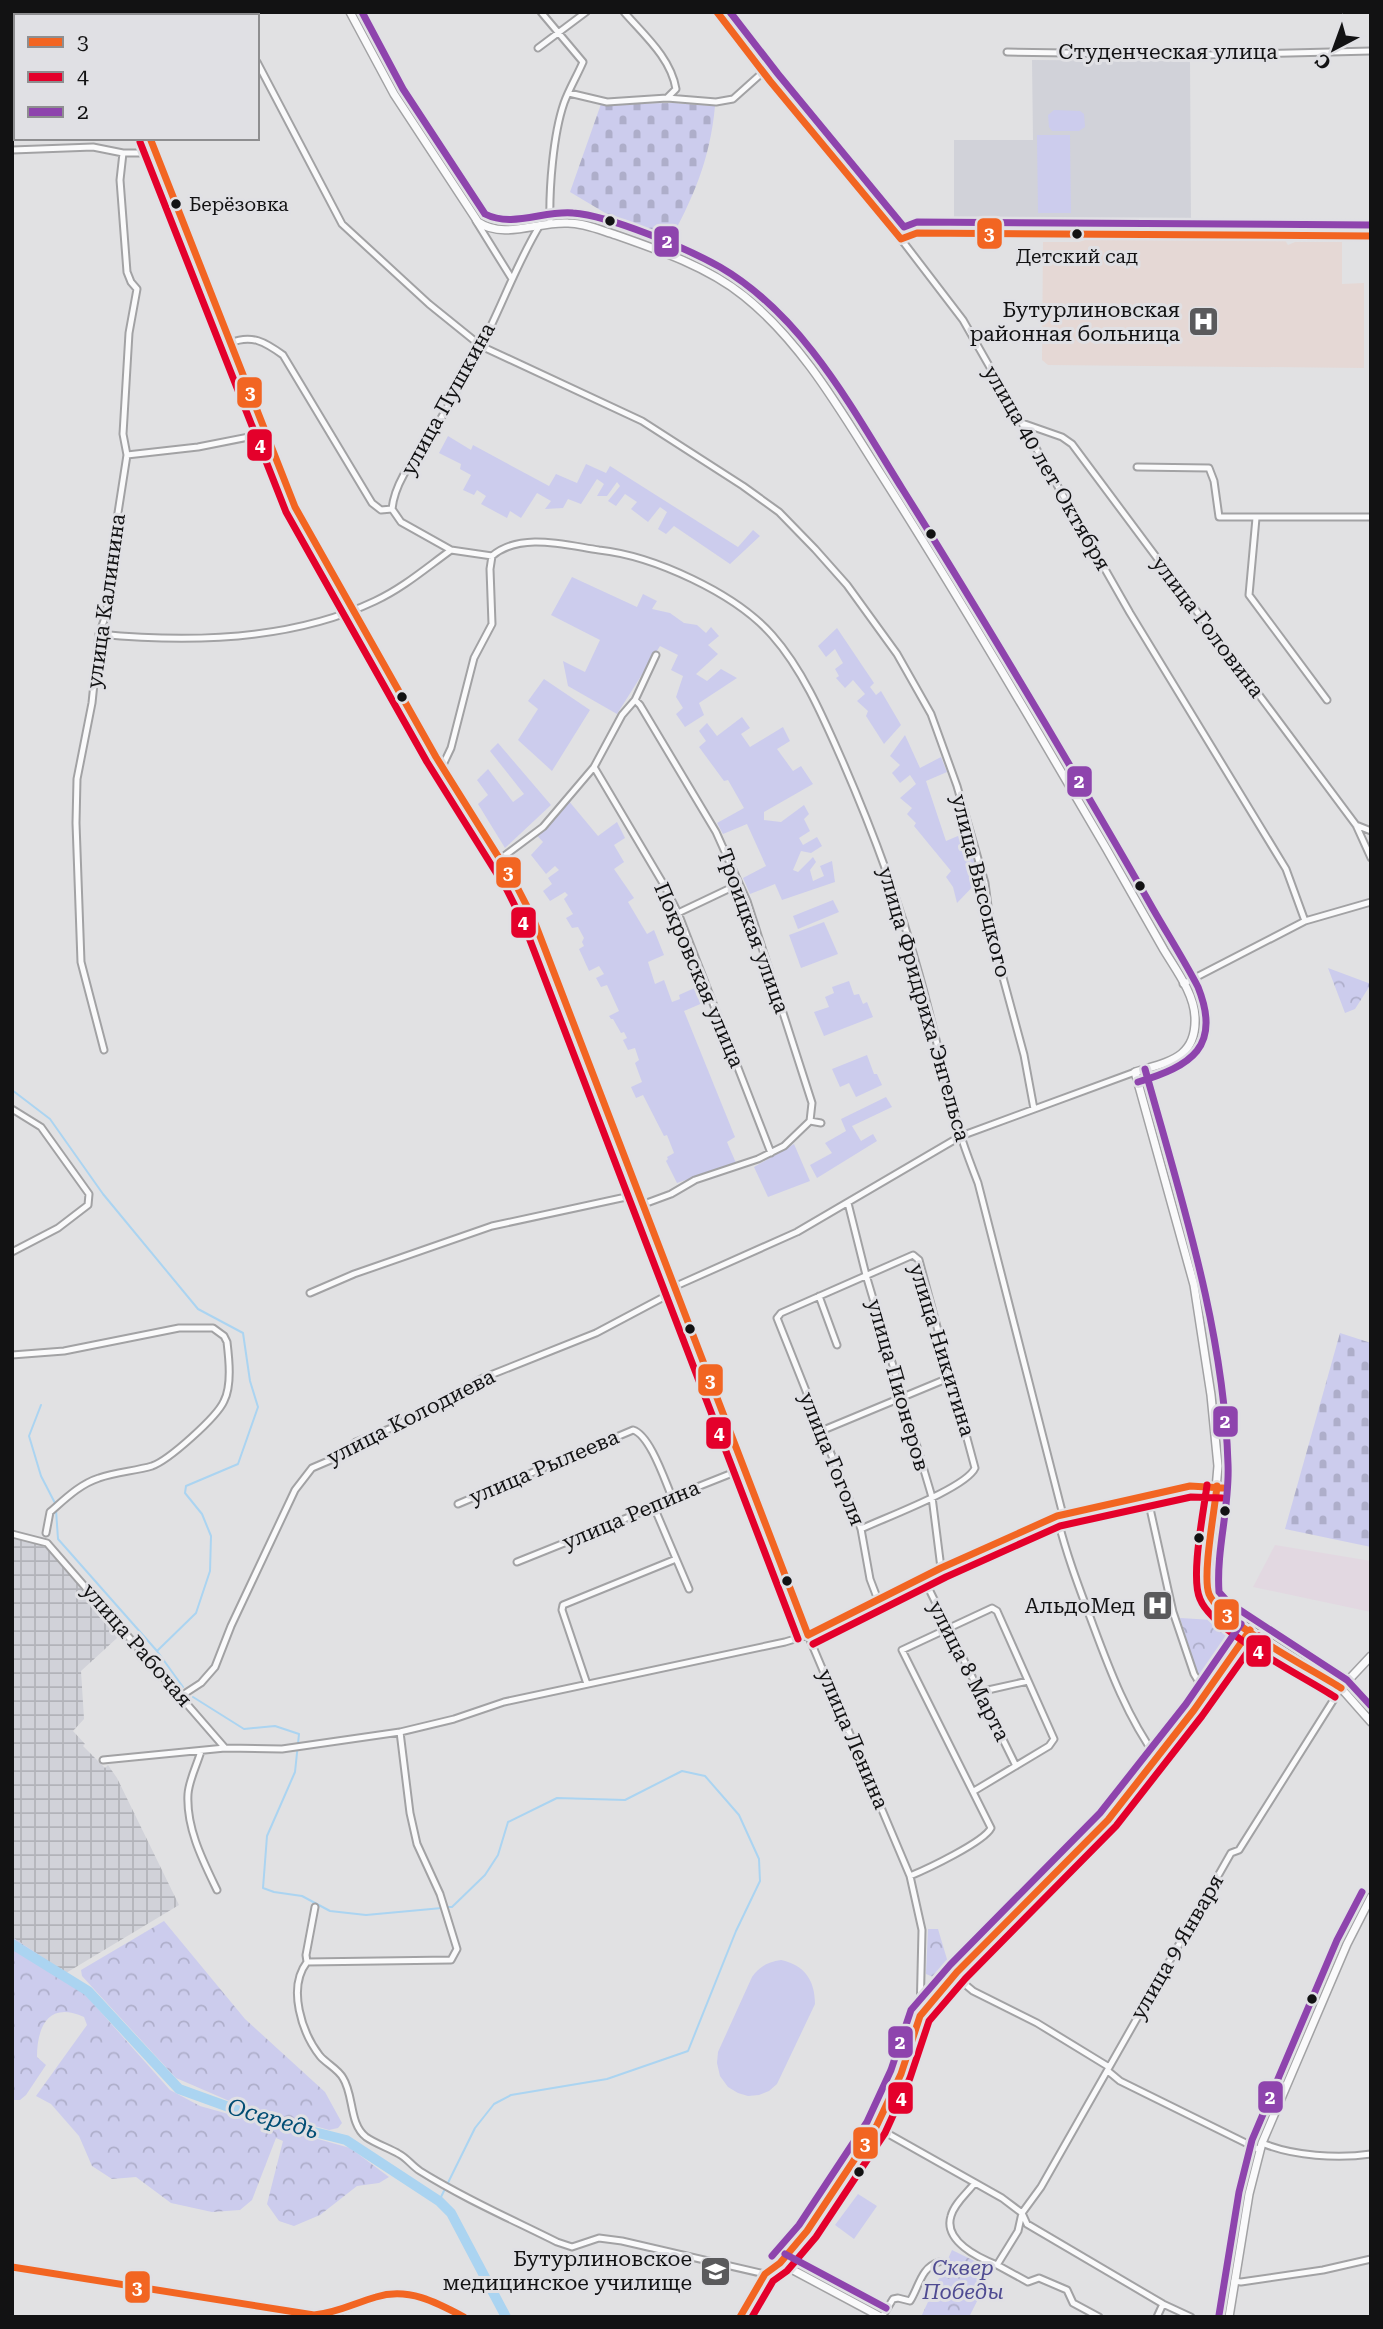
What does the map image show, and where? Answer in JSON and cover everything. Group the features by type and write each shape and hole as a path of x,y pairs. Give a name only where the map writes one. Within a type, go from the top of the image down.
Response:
{"main road":[{"path":"350,12 394,94 471,212 486,228 497,231 570,222 601,230 659,250 713,276 742,294 772,321 797,349 842,414 913,525 1052,756 1193,1005 1195,1018 1190,1045 1178,1058 1135,1072 1194,1285 1214,1418 1217,1486 1208,1589 1216,1607 1341,1688 1371,1722"},
{"path":"920,2016 954,1975 1093,1837 1206,1694 1250,1630"},
{"path":"1341,1688 1371,1656"},
{"path":"1228,2317 1249,2193 1261,2147 1348,1944 1371,1897"},
{"name":"улица Ленина","path":"740,2317 765,2274 780,2263 807,2231 876,2127 901,2074 920,2016"},
{"path":"780,2263 881,2317"}],"street":[{"path":"541,12 583,62 569,93 559,126 550,223"},
{"path":"538,48 586,12"},
{"path":"624,12 666,61 674,75 676,89 667,99"},
{"name":"улица 40 лет Октября","path":"717,12 901,239 963,320 1129,613 1286,869 1305,921"},
{"name":"Студенческая улица","path":"1007,52 1208,55 1371,51"},
{"name":"улица Высоцкого","path":"259,66 342,224 412,288 481,346 642,421 743,486 779,512 816,549 854,594 897,654 931,714 957,786 985,883 992,937 1024,1055 1034,1108"},
{"path":"569,93 607,102 667,99 716,102 733,99 763,72"},
{"path":"12,150 93,147 124,153 156,153 151,140"},
{"name":"улица Калинина","path":"104,1050 81,962 76,823 77,779 92,703 99,634 106,615 127,455 123,434 126,383 137,289 127,272 120,180 124,153"},
{"name":"улица Ленина","path":"156,153 264,434 295,507 442,767 500,859 533,918 808,1635 910,1876 922,1930 920,2016"},
{"path":"471,212 512,279"},
{"name":"улица Пушкина","path":"392,509 404,475 481,346 540,225"},
{"path":"901,239 917,233 1371,236"},
{"path":"230,343 252,338 270,345 283,355 372,503 381,510 392,509 401,522 451,550 492,556 492,624 474,658 451,748 442,767"},
{"name":"улица Головина","path":"1022,423 1062,437 1072,444 1356,825 1371,858"},
{"path":"127,455 198,447 264,434"},
{"path":"1137,467 1209,468 1214,481 1219,517 1371,517"},
{"path":"1256,518 1249,595 1327,700"},
{"name":"улица Фридриха Энгельса","path":"492,556 500,549 529,541 625,554 698,583 738,606 771,634 790,657 827,727 869,820 919,972 961,1136 978,1183 1060,1516 1064,1543 1106,1659 1141,1735 1157,1758"},
{"path":"99,634 151,639 230,636 321,621 384,597 422,573 451,550"},
{"path":"500,859 544,828 594,768 622,715 635,699 656,655"},
{"name":"Троицкая улица","path":"635,699 716,832 740,884 812,1102 810,1121"},
{"name":"Покровская улица","path":"594,768 678,913 771,1153"},
{"path":"1356,825 1371,831"},
{"path":"678,913 740,884"},
{"path":"1183,984 1277,933 1305,921 1371,902"},
{"name":"улица Колодиева","path":"181,1696 201,1683 215,1667 295,1490 312,1468 341,1456 356,1442 394,1427 483,1378 596,1333 677,1288 781,1240 961,1136 1135,1072"},
{"path":"12,1109 40,1127 89,1194 90,1200 88,1205 58,1228 12,1252"},
{"path":"644,1204 671,1194 695,1180 771,1153 784,1146 810,1121 821,1124"},
{"path":"310,1293 354,1274 492,1226 640,1194"},
{"name":"улица Пионеров","path":"848,1203 866,1275 932,1497 941,1568"},
{"name":"улица Никитина","path":"777,1321 779,1314 910,1255 917,1257 975,1468 968,1478 861,1529"},
{"path":"819,1296 837,1345"},
{"name":"улица Гоголя","path":"777,1321 861,1529 870,1579 878,1600"},
{"path":"12,1355 64,1351 179,1328 214,1328 227,1342 227,1392 217,1412 175,1452 154,1465 98,1478 82,1486 50,1512 46,1533"},
{"path":"821,1431 951,1377"},
{"name":"улица Рылеева","path":"458,1504 633,1430 647,1443 673,1497"},
{"name":"улица Репина","path":"517,1562 745,1468"},
{"path":"103,1760 225,1748 282,1749 400,1732 454,1719 504,1702 785,1642 808,1635 941,1568 1060,1516 1190,1486 1217,1486"},
{"path":"1147,1495 1173,1612 1194,1674 1206,1694"},
{"path":"654,1507 689,1589"},
{"name":"улица Рабочая","path":"12,1534 47,1543 225,1748"},
{"path":"587,1684 562,1610 564,1605 676,1559"},
{"name":"улица 8 Марта","path":"923,1577 1016,1766"},
{"path":"910,1876 927,1869 990,1830 991,1824 902,1654 902,1650 947,1627 988,1609 995,1609 1054,1739 1049,1746 974,1791"},
{"path":"979,1692 1028,1681"},
{"name":"улица 9 Января","path":"1022,2213 1041,2187 1231,1853 1239,1850 1341,1688"},
{"path":"307,1962 451,1960 457,1949 440,1894 417,1844 410,1813 400,1732"},
{"path":"201,1751 188,1791 188,1807 197,1847 217,1890"},
{"path":"314,1908 307,1962 301,1971 301,2023 322,2058 344,2078 358,2126 364,2136 401,2155 417,2169 452,2189 557,2242 572,2247 599,2238 765,2274"},
{"path":"954,1975 973,1991 1037,2023 1108,2069 1120,2081 1261,2147 1320,2155 1371,2154"},
{"path":"876,2127 1002,2198 1022,2213 1027,2224 1163,2304 1191,2317"},
{"path":"974,2184 949,2219 952,2230 966,2250 1028,2282 1039,2278 1067,2290 1073,2303 1100,2317"},
{"path":"997,2265 1018,2231 1022,2213"},
{"path":"1234,2281 1322,2270 1371,2259"},
{"path":"881,2317 893,2299 910,2301 926,2269 939,2262"},
{"path":"12,2267 314,2315 340,2312 380,2296 407,2293 435,2301 464,2317"},
{"path":"1157,2317 1163,2304"}],"shaded area":[{"path":"1032,60 1190,61 1191,220 954,220 954,140 1033,140"},
{"name":"Бутурлиновская районная больница","path":"1094,237 1285,240 1288,245 1295,242 1342,242 1342,284 1364,283 1364,368 1048,365 1042,360 1043,242 1079,242"},
{"path":"13,1537 35,1542 46,1548 116,1628 117,1638 81,1671 84,1719 73,1731 85,1744 83,1746 105,1768 108,1765 117,1778 179,1905 66,1973 12,1937"},
{"path":"1275,1545 1371,1561 1371,1612 1253,1587"}],"green space":[{"path":"674,103 715,106 713,126 699,179 667,246 642,235 570,192 601,104"},
{"path":"1054,110 1080,111 1084,114 1085,127 1079,131 1052,131 1048,115"},
{"path":"1037,135 1070,135 1071,213 1038,213"},
{"path":"448,436 471,450 473,445 549,486 556,474 577,483 586,464 606,473 610,466 738,547 753,530 760,536 730,564 674,526 666,534 658,529 667,512 660,507 648,522 631,509 637,502 625,494 616,506 608,501 620,486 617,482 607,496 597,496 604,484 597,479 581,504 568,499 563,508 545,509 551,501 537,493 521,518 510,511 507,518 481,504 486,496 477,490 474,495 463,490 471,475 460,469 461,464 439,453"},
{"path":"572,577 637,607 643,594 657,601 652,609 670,613 684,623 697,625 706,633 711,627 719,636 708,645 718,654 696,674 707,681 721,669 737,678 699,703 704,715 685,727 676,714 683,708 676,697 683,676 671,670 678,655 660,646 617,714 568,686 563,661 585,672 600,640 551,615"},
{"path":"837,628 874,683 870,687 876,695 881,691 901,725 884,744 866,716 868,711 857,701 865,694 853,680 845,688 836,678 839,676 835,669 843,663 835,649 826,657 818,646"},
{"path":"544,679 590,710 552,771 518,740 538,709 528,701"},
{"path":"742,717 750,728 741,734 750,747 783,727 790,741 777,749 793,771 801,766 813,784 764,812 764,820 781,822 804,805 809,814 804,819 810,831 799,838 803,845 817,837 822,846 811,853 801,851 793,870 798,872 813,857 816,862 810,870 813,881 824,876 820,866 832,861 835,882 782,900 775,884 750,894 743,878 766,866 747,824 723,834 717,823 744,808 728,780 724,781 699,747 706,741 699,731 707,723 717,736"},
{"path":"905,735 920,768 941,757 947,772 926,781 946,841 965,833 980,879 957,903 953,887 946,877 951,871 914,826 916,823 907,814 912,808 900,798 916,784 910,775 900,783 892,773 900,765 890,756"},
{"path":"498,743 551,805 505,848 478,804 488,795 477,780 488,769 513,802 524,794 490,751"},
{"path":"568,800 598,836 617,822 625,838 614,845 624,862 614,869 634,898 628,902 647,934 654,930 664,955 648,962 655,984 664,980 672,1002 680,999 679,995 699,986 705,1002 684,1011 735,1137 727,1142 736,1163 677,1183 666,1161 667,1157 674,1153 667,1135 664,1136 643,1095 636,1098 631,1087 642,1082 635,1063 639,1060 635,1048 628,1050 623,1040 627,1038 624,1032 621,1033 609,1016 619,1011 607,985 601,987 596,978 604,974 599,966 589,971 579,949 584,946 584,938 578,927 572,928 566,918 573,914 564,899 568,895 565,892 550,901 543,891 552,884 548,878 559,870 555,866 546,874 531,855 543,842 533,831"},
{"path":"833,900 839,912 798,929 793,916"},
{"path":"824,922 838,954 801,968 789,935"},
{"path":"1328,968 1371,984 1355,1009 1345,1013"},
{"path":"849,981 854,995 859,994 863,1004 867,1002 873,1017 824,1036 814,1012 829,1007 825,997 834,993 832,987"},
{"path":"867,1055 874,1074 877,1074 882,1085 856,1097 849,1083 840,1087 832,1069"},
{"path":"886,1097 892,1107 852,1126 861,1141 873,1134 877,1141 817,1178 810,1165 832,1153 825,1143 846,1131 841,1119"},
{"path":"794,1144 810,1181 768,1197 754,1167"},
{"path":"1340,1333 1371,1343 1371,1547 1285,1529"},
{"path":"1180,1618 1230,1621 1235,1630 1206,1682 1199,1679"},
{"path":"164,1921 245,2019 325,2092 342,2123 338,2128 329,2130 234,2103 176,2078 82,1976 81,1970"},
{"path":"928,1929 938,1929 949,1966 938,1979 926,1974"},
{"path":"12,1937 66,1973 170,2090 200,2106 350,2148 389,2177 379,2183 357,2186 320,2215 294,2226 279,2221 267,2204 283,2141 276,2138 252,2200 240,2210 212,2212 171,2203 136,2177 112,2179 92,2166 79,2136 51,2104 36,2096 87,2025 84,2017 62,2012 47,2019 39,2035 37,2057 46,2065 26,2095 20,2100 12,2100"},
{"path":"781,1960 796,1966 807,1975 813,1988 815,2004 777,2084 769,2091 748,2096 728,2087 720,2076 718,2052 752,1977 765,1965"},
{"path":"858,2194 877,2206 854,2239 835,2225"},
{"name":"Сквер Победы","path":"952,2250 993,2270 969,2317 921,2317"}],"waterway":[{"path":"12,1090 50,1119 103,1194 198,1309 243,1333 250,1381 258,1407 238,1464 186,1486 185,1493 202,1514 211,1536 210,1571 196,1613 157,1651"},
{"path":"41,1405 29,1436 41,1476 56,1505"},
{"path":"56,1510 58,1539 157,1651 183,1687"},
{"path":"193,1697 244,1729 275,1726 299,1734 295,1772 267,1836 263,1888 302,1896 330,1911 366,1915 442,1908"},
{"path":"439,2201 475,2128 494,2104 511,2095 607,2079 688,2051 736,1931 760,1881 759,1859 739,1815 705,1776 682,1771 625,1800 557,1798 508,1822 498,1855 485,1875 452,1907 447,1907"},
{"name":"Осередь","path":"12,1944 88,1991 179,2089 259,2118 346,2140 439,2201 451,2213 506,2317"}],"transit line":[{"name":"2","path":"362,12 403,89 485,214 506,219 562,213 589,215 627,226 688,251 720,267 750,287 802,338 824,367 865,428 993,636 1198,987 1206,1025 1204,1039 1197,1051 1173,1069 1138,1082"},
{"name":"3","path":"717,12 770,81 901,239 917,233 1371,236"},
{"name":"2","path":"730,12 904,227 917,222 1371,225"},
{"name":"3","path":"151,140 295,507 436,757 516,885 533,918 808,1635"},
{"name":"4","path":"140,142 286,512 427,762 507,890 523,922 798,1639"},
{"name":"2","path":"1145,1069 1186,1216 1218,1364 1228,1464 1219,1560 1219,1592 1229,1603 1347,1680 1371,1706"},
{"name":"4","path":"1207,1485 1196,1575 1200,1599 1208,1612 1240,1639 1335,1697"},
{"name":"3","path":"808,1635 941,1568 1057,1516 1190,1486 1223,1488"},
{"name":"3","path":"1217,1486 1208,1558 1209,1594 1230,1618 1248,1631 1341,1688"},
{"name":"4","path":"813,1644 946,1577 1060,1526 1191,1497 1222,1498"},
{"name":"2","path":"772,2256 799,2225 867,2122 891,2070 911,2010 950,1965 1100,1813 1186,1704 1241,1624"},
{"name":"3","path":"740,2317 765,2274 780,2263 807,2231 876,2127 901,2074 920,2016 957,1972 1108,1820 1194,1710 1250,1630"},
{"name":"4","path":"752,2317 773,2281 787,2271 816,2237 885,2133 910,2078 929,2021 965,1979 1116,1826 1202,1716 1259,1636"},
{"name":"2","path":"1219,2315 1239,2192 1252,2140 1337,1940 1362,1892"},
{"name":"2","path":"785,2254 886,2308"},
{"name":"3","path":"12,2267 314,2315 388,2294 411,2295 432,2301 464,2317"}],"place":[{"name":"Берёзовка","path":"176,204"},
{"name":"Детский сад","path":"1077,234"},
{"name":"Бутурлиновская районная больница","path":"1203,322"},
{"name":"АльдоМед","path":"1158,1606"},
{"name":"Бутурлиновское медицинское училище","path":"715,2271"}]}
